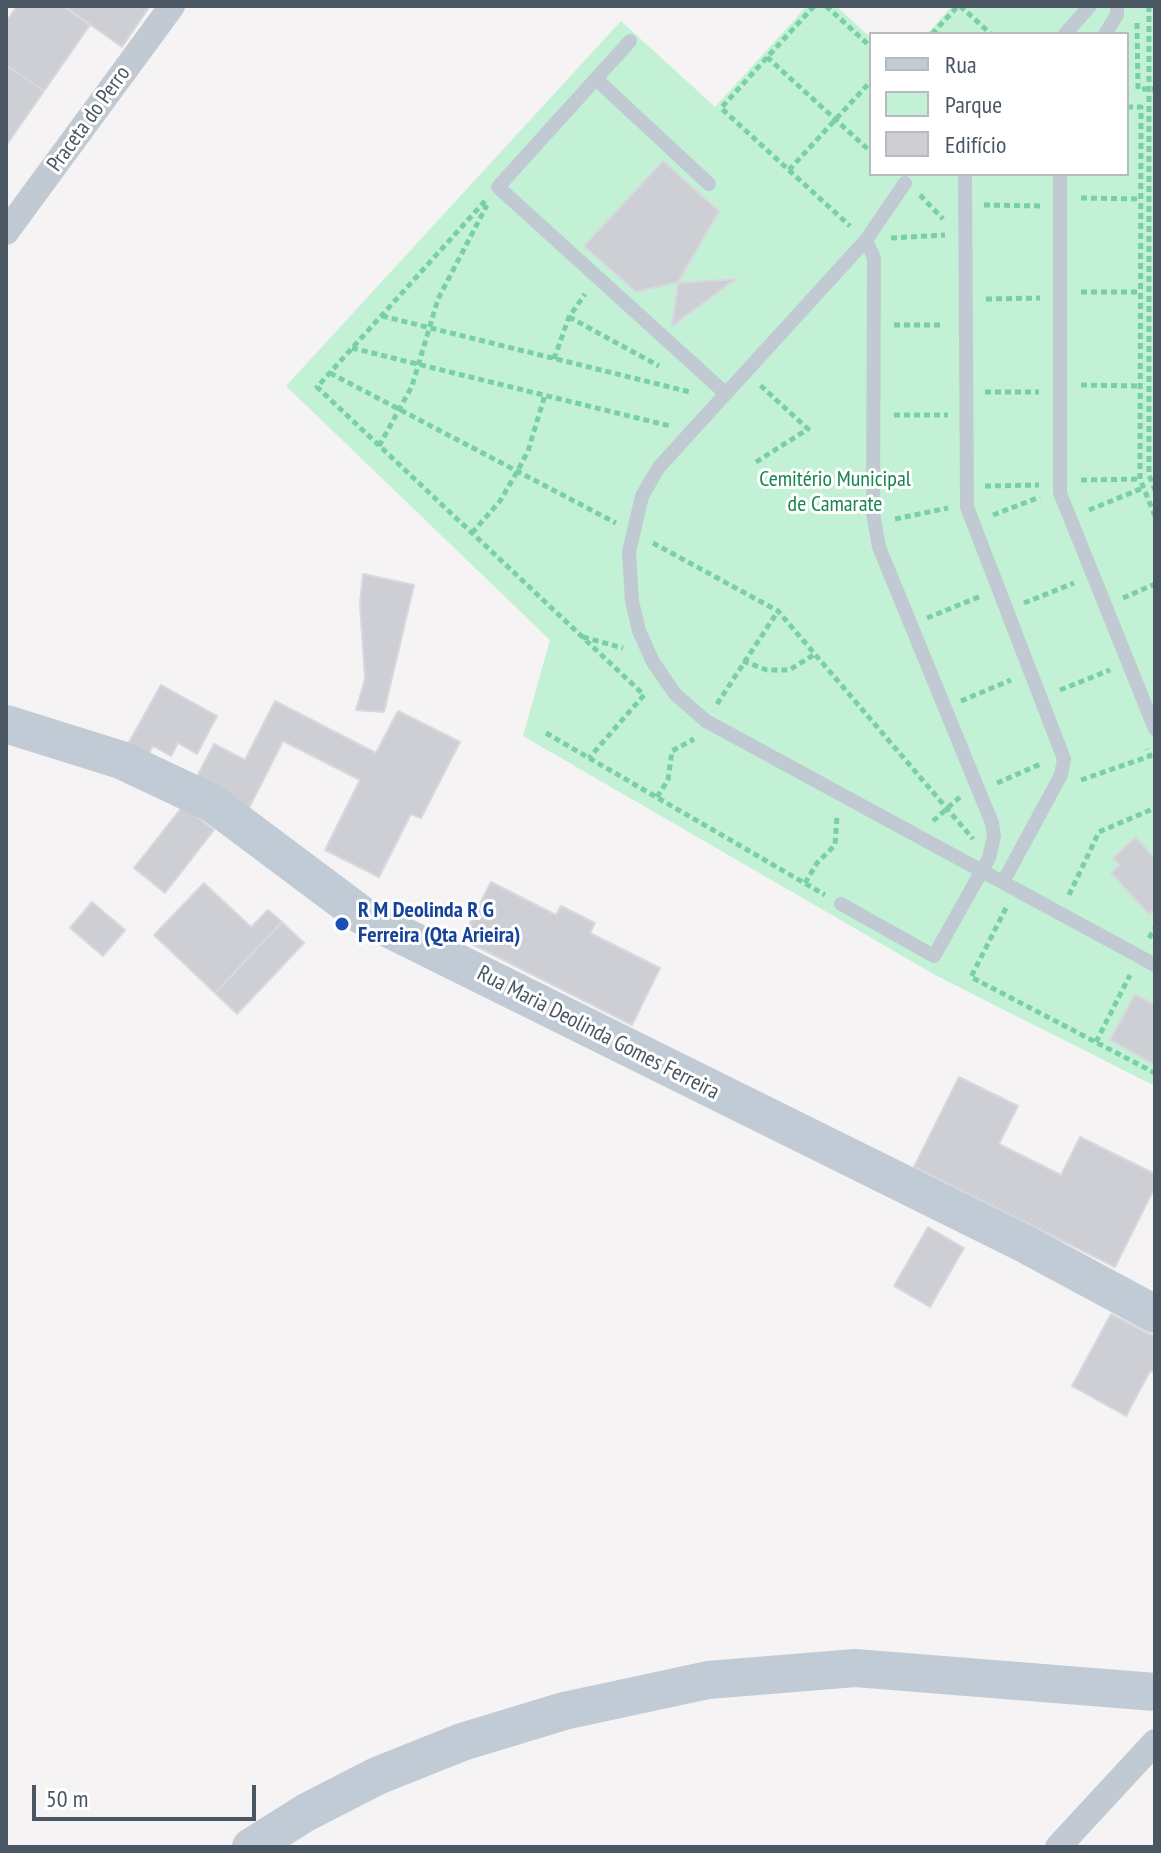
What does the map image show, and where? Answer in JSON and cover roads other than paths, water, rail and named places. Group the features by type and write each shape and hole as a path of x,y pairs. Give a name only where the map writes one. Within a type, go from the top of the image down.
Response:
{"street":[{"name":"Praceta do Perro","path":"6,232 172,6"},
{"name":"Rua Maria Deolinda Gomes Ferreira","path":"6,724 121,760 212,803 363,916 1025,1244 1155,1314"},
{"path":"251,1847 305,1813 377,1776 462,1742 564,1711 708,1680 855,1668 1155,1692"},
{"path":"1058,1847 1155,1742"}],"lane":[{"path":"1067,32 1090,6"},
{"path":"1106,32 1117,15 1117,6"},
{"path":"630,41 498,187 721,395"},
{"path":"596,79 709,184"},
{"path":"965,176 967,486 972,524 1062,752 1063,768 1010,886"},
{"path":"1060,176 1060,493 1155,729"},
{"path":"905,183 866,240 721,395 647,486 632,531 629,574 632,601 649,654 675,694 706,721 845,796 985,864 1010,886 1155,965"},
{"path":"841,904 934,956 985,864 992,823 879,547 874,524 874,258 866,240"}],"place":[{"name":"R M Deolinda R G Ferreira (Qta Arieira)","path":"342,924"}],"park label":[{"name":"Cemitério Municipal de Camarate","path":"835,492"}]}
